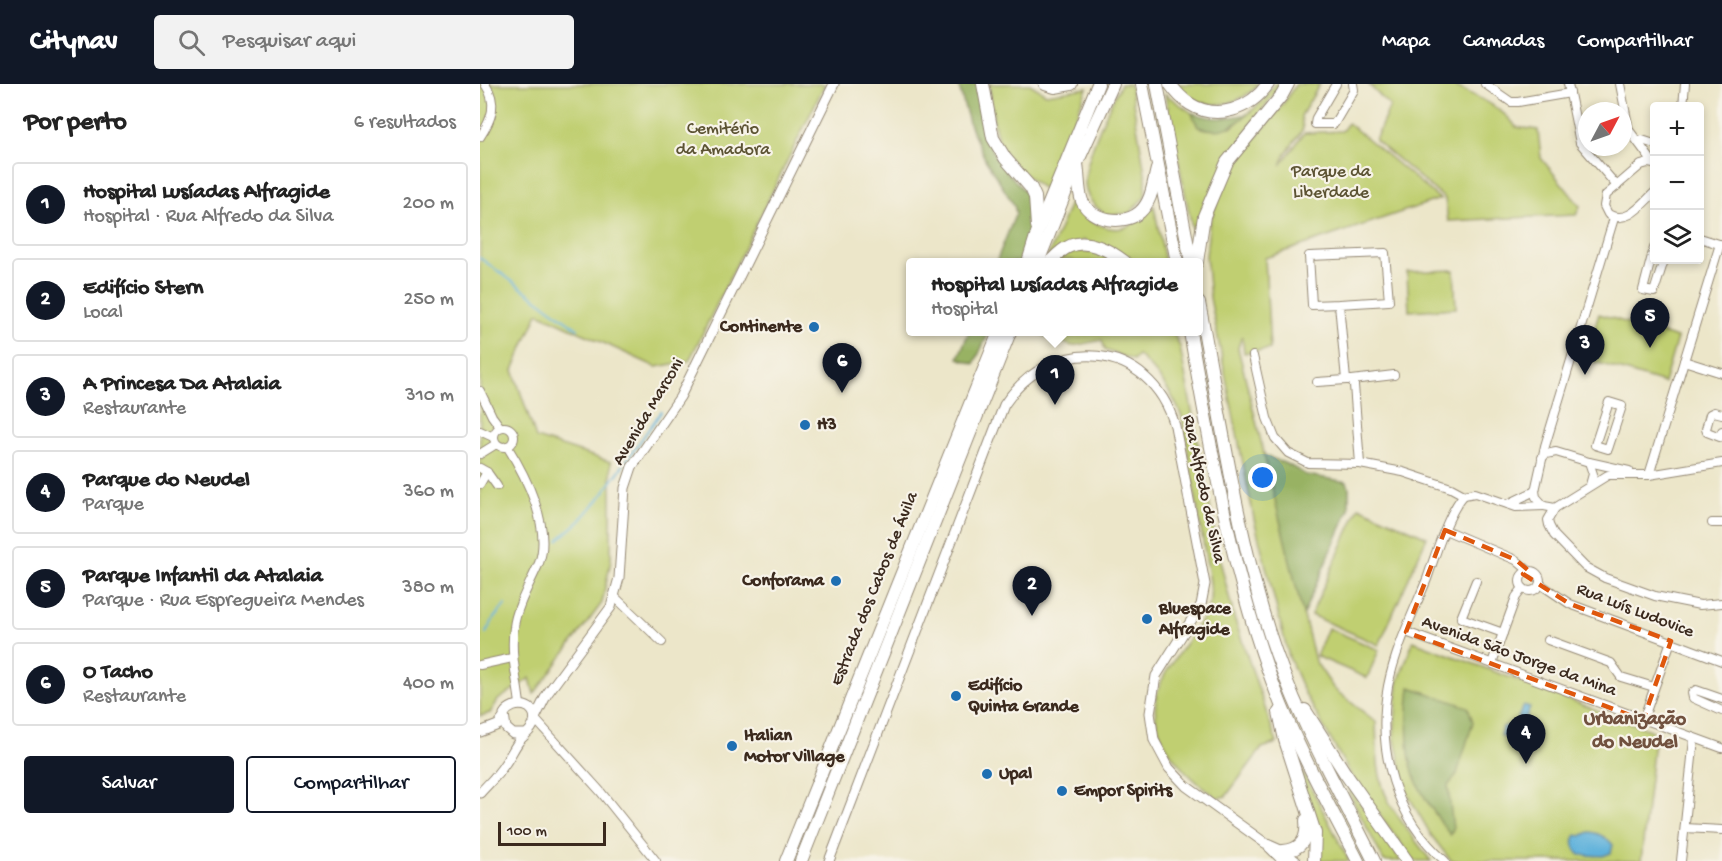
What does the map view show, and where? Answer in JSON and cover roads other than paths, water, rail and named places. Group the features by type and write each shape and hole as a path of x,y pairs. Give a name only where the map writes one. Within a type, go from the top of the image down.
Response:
{"highway":[{"path":"982,84 993,138 1010,165 1024,179 1035,197 1037,233"},
{"path":"1045,84 1055,87 1071,84"},
{"path":"1029,258 1037,233 1098,84"},
{"path":"1040,258 1077,163 1113,84"},
{"path":"1142,84 1176,258"},
{"path":"1156,84 1190,258"},
{"path":"1170,84 1189,104 1215,112 1235,110 1253,101 1268,84"},
{"path":"1198,258 1204,216 1227,162 1282,95 1288,84"},
{"path":"1077,163 1082,200 1088,208 1107,219 1115,220 1140,212 1150,198 1158,164"},
{"path":"1054,258 1068,246 1079,244 1094,245 1117,258"},
{"path":"1203,323 1249,559 1268,630 1307,729 1374,861"},
{"name":"Estrada dos Cabos de Ávila","path":"786,861 997,336"},
{"name":"Estrada dos Cabos de Ávila","path":"801,861 1008,336"},
{"path":"1183,336 1196,364"},
{"path":"1191,336 1235,564 1250,618 1275,690 1295,736 1358,861"},
{"path":"1290,689 1407,861"},
{"path":"1275,690 1284,740 1315,833 1314,861"},
{"path":"1283,856 1299,848 1306,838 1308,831 1305,804"},
{"path":"806,861 808,844"}],"street":[{"path":"480,137 493,111 491,97 485,84"},
{"name":"Avenida Marconi","path":"535,719 547,694 605,617 615,597 619,578 623,498 632,467 681,398 834,84"},
{"path":"1336,84 1316,118 1315,124 1334,124 1354,90 1353,84"},
{"path":"1485,84 1511,102 1569,88 1581,143 1617,186"},
{"path":"1620,84 1629,130 1650,158"},
{"path":"1683,102 1685,84"},
{"path":"1638,142 1642,140 1650,143"},
{"path":"1650,163 1641,165 1606,195 1605,210 1614,218 1626,217 1650,196"},
{"path":"1544,506 1536,497 1535,491 1542,458 1614,218"},
{"path":"1649,475 1721,245 1704,239"},
{"path":"1385,253 1389,301 1340,304 1312,305 1309,256 1385,253"},
{"path":"1650,261 1643,290 1654,292 1663,264"},
{"path":"1340,304 1360,464"},
{"name":"Rua Alfredo da Silva","path":"829,861 1004,405 1015,389 1044,367 1069,357 1086,355 1115,359 1136,370 1148,378 1167,403 1175,426 1205,584 1201,605 1156,676 1150,713 1154,740 1169,768 1186,786 1283,856 1296,861"},
{"path":"1253,356 1271,428 1275,438 1288,453 1308,463 1360,464 1403,472 1451,488 1464,495 1475,493 1526,508 1544,506 1555,508"},
{"path":"1684,361 1722,373"},
{"path":"1317,382 1394,375"},
{"path":"480,391 500,427"},
{"path":"1609,402 1622,406 1608,449 1602,447 1595,445 1609,402"},
{"path":"1721,434 1707,432 1706,429 1710,414 1714,412 1722,414"},
{"path":"480,431 495,440 501,447 507,446 514,439 513,433 506,426 500,427 495,431 495,440 480,454"},
{"path":"1551,428 1552,444 1556,452"},
{"path":"507,446 537,507 542,530 540,559 514,624 512,658 523,705"},
{"path":"1590,485 1593,463 1602,447"},
{"path":"1542,458 1546,454 1556,452 1649,475"},
{"path":"1722,463 1649,475 1608,475 1555,508 1548,520 1551,530 1585,567 1605,578 1655,596 1700,605 1722,603"},
{"path":"480,484 483,470"},
{"path":"483,470 497,486"},
{"path":"1508,504 1535,491"},
{"path":"1440,861 1408,818 1398,796 1389,769 1384,737 1388,686 1393,667 1445,530 1464,495"},
{"path":"1712,523 1722,523"},
{"path":"1445,530 1516,560 1528,572 1537,574 1540,584 1532,591 1523,588"},
{"path":"1492,663 1516,597 1523,588 1521,578 1528,572"},
{"path":"1476,580 1461,618 1503,633"},
{"name":"Rua Luís Ludovice","path":"1540,584 1570,604 1722,661"},
{"path":"615,597 662,642"},
{"name":"Avenida São Jorge da Mina","path":"1406,632 1722,748"},
{"path":"1548,640 1611,663 1621,677 1654,687"},
{"path":"1643,720 1671,641"},
{"path":"480,664 512,658"},
{"path":"1722,699 1696,690 1692,693 1693,698 1722,711"},
{"name":"Avenida Marconi","path":"523,705 547,694"},
{"path":"480,732 494,727 503,719 511,706 523,705 530,709 553,741 600,791 656,861"},
{"path":"503,719 509,731 517,735 539,734 553,741"},
{"path":"480,793 503,767 535,719"},
{"path":"1681,861 1694,739"},
{"path":"1684,828 1722,830"},
{"path":"1433,851 1445,861"}],"water":[{"path":"1523,705 1530,707 1522,728 1515,726"},
{"path":"1503,727 1521,732 1517,741 1500,735"},
{"path":"1589,832 1599,834 1611,842 1613,845 1611,853 1603,856 1580,855 1574,845 1574,838 1576,835 1581,836"}],"waterway":[{"path":"480,258 578,329"},
{"path":"558,540 580,521 602,495 661,412"},
{"path":"486,633 494,618 505,605"}],"place":[{"name":"Continente","path":"814,327"},
{"name":"Parque Infantil da Atalaia","path":"1650,348"},
{"name":"A Princesa Da Atalaia","path":"1585,375"},
{"name":"O Tacho","path":"842,393"},
{"name":"Hospital Lusíadas Alfragide","path":"1055,405"},
{"name":"H3","path":"805,425"},
{"name":"Conforama","path":"836,581"},
{"name":"Edifício Stern","path":"1032,616"},
{"name":"Bluespace Alfragide","path":"1147,619"},
{"name":"Edifício Quinta Grande","path":"956,696"},
{"name":"Italian Motor Village","path":"732,746"},
{"name":"Parque do Neudel","path":"1526,764"},
{"name":"Upal","path":"987,774"},
{"name":"Empor Spirits","path":"1062,791"}],"district":[{"name":"Urbanização do Neudel","path":"1635,732"}],"park label":[{"name":"Cemitério da Amadora","path":"723,139"},
{"name":"Parque da Liberdade","path":"1331,182"}]}
